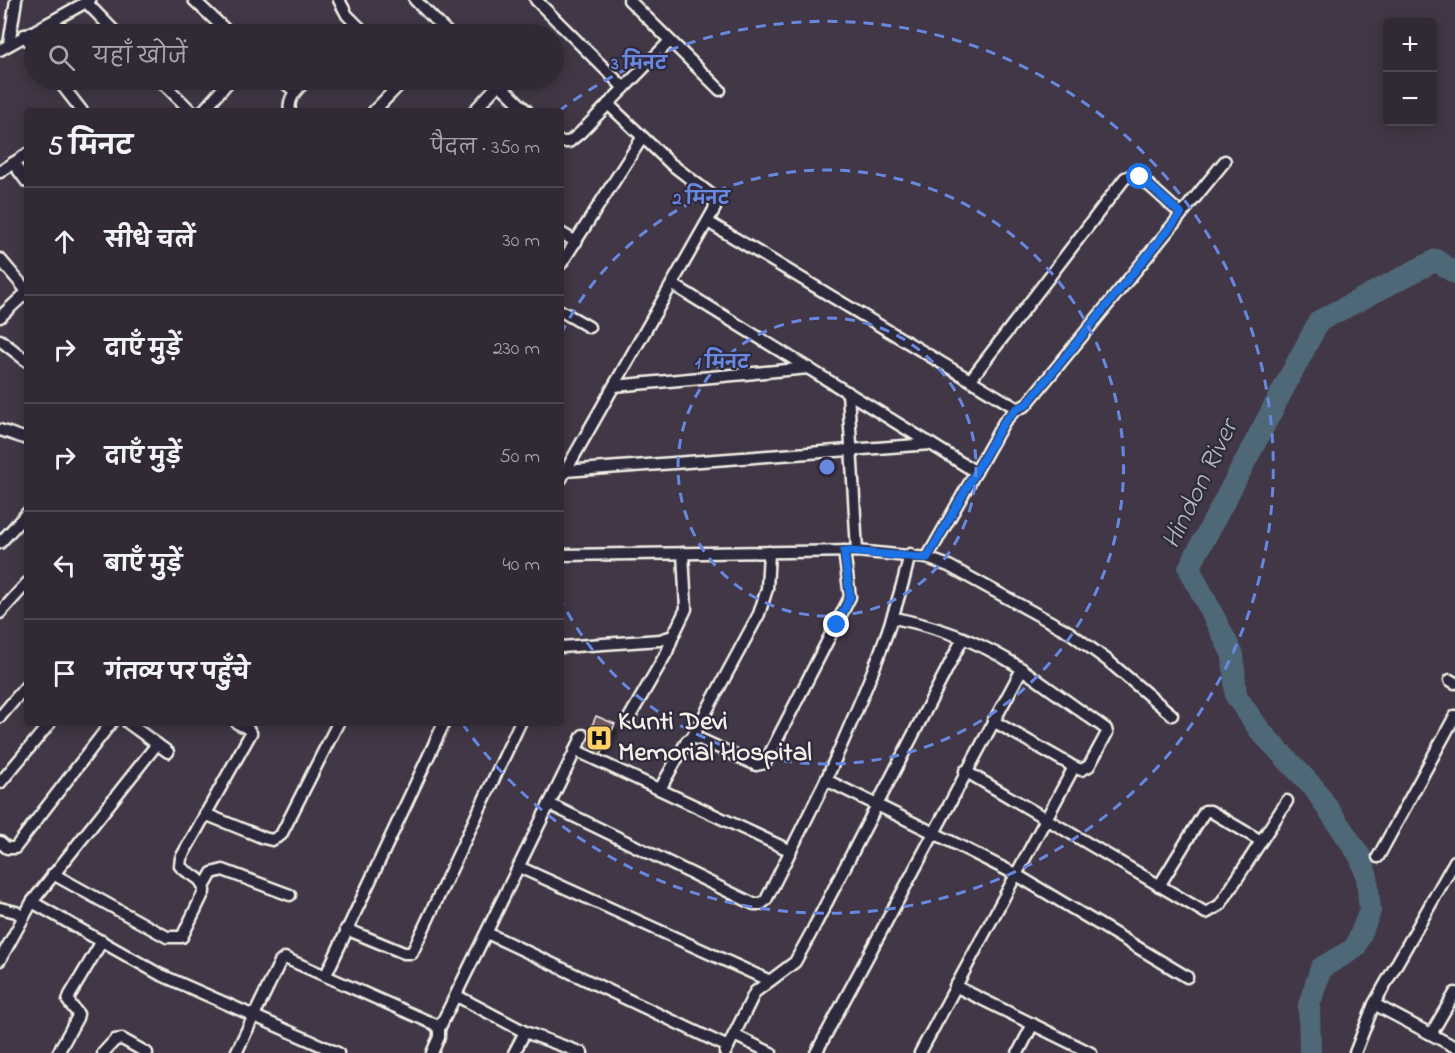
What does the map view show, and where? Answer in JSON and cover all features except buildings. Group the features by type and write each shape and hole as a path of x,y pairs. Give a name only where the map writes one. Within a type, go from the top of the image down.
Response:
{"street":[{"path":"2,48 16,0"},
{"path":"194,0 219,24"},
{"path":"339,0 354,24"},
{"path":"415,0 439,24"},
{"path":"536,0 560,24"},
{"path":"628,0 720,90"},
{"path":"45,24 88,1 108,24"},
{"path":"564,28 624,88"},
{"path":"2,48 24,35"},
{"path":"564,142 569,142 670,41"},
{"path":"66,90 80,108"},
{"path":"170,90 188,108"},
{"path":"206,108 221,90"},
{"path":"377,108 394,90"},
{"path":"476,108 491,90"},
{"path":"505,90 524,108"},
{"path":"290,108 295,91"},
{"path":"564,473 716,208 714,199 642,138 608,104"},
{"path":"564,260 642,138"},
{"path":"0,172 24,156"},
{"path":"927,558 1004,422 1016,409 1026,405 1225,161"},
{"path":"13,163 24,178"},
{"path":"971,380 1125,178 1132,175 1140,177 1181,214"},
{"path":"708,222 1016,409"},
{"path":"564,235 576,242"},
{"path":"0,259 24,288"},
{"path":"672,284 976,472"},
{"path":"0,317 24,295"},
{"path":"564,313 589,327"},
{"path":"0,340 24,359"},
{"path":"614,386 809,368"},
{"path":"848,392 857,550"},
{"path":"0,430 24,438"},
{"path":"564,475 931,444"},
{"path":"0,543 24,516"},
{"path":"564,555 857,550 910,554 927,558 950,566 1069,632 1107,660 1172,715"},
{"path":"692,738 700,739 756,765 765,762 850,597 844,551"},
{"path":"660,789 687,741 692,738 759,614 767,589 769,552"},
{"path":"629,718 667,652 686,609 683,553"},
{"path":"549,804 754,904 761,904 766,900 826,780 879,661 894,618 910,554"},
{"path":"0,613 24,586"},
{"path":"894,618 931,625 1003,657 1106,729 1107,733 1089,766 1082,770 993,721"},
{"path":"564,647 660,640 673,636"},
{"path":"487,933 726,1050 755,992 795,962 963,638"},
{"path":"816,1053 965,771 1022,669"},
{"path":"0,717 24,689"},
{"path":"1378,857 1455,716"},
{"path":"0,783 48,726"},
{"path":"0,842 7,848 15,848 109,726"},
{"path":"132,726 168,752"},
{"path":"204,887 202,881 180,866 181,858 251,734 248,728 244,726"},
{"path":"205,814 264,838 272,840 281,835 336,726"},
{"path":"326,975 443,726"},
{"path":"346,929 404,953 412,953 518,726"},
{"path":"432,1053 439,1037 439,1029 583,735"},
{"path":"0,960 32,902 157,744"},
{"path":"575,750 789,850"},
{"path":"920,1053 1047,818 1072,766"},
{"path":"965,771 1201,912 1213,911 1220,905 1287,801"},
{"path":"826,780 1015,874 1187,977"},
{"path":"1159,886 1205,811 1210,811 1261,840"},
{"path":"1355,1053 1374,1004 1455,861"},
{"path":"519,867 768,980"},
{"path":"53,874 167,937 175,939 182,937 212,873 223,870 290,895"},
{"path":"32,902 159,974 336,1053"},
{"path":"0,908 16,912 23,918"},
{"path":"58,1053 78,1014 68,1001 70,995 102,941"},
{"path":"236,1053 280,962 285,958 434,1024 439,1029"},
{"path":"955,986 1091,1053"},
{"path":"1431,1034 1455,993"},
{"path":"457,996 525,1032 582,1053"},
{"path":"1374,1004 1455,1047"},
{"path":"1018,1053 1033,1024"},
{"path":"514,1053 525,1032"},
{"path":"734,1035 771,1053"},
{"path":"104,1053 115,1040 122,1039 147,1053"}],"waterway":[{"name":"Hindon River","path":"1310,1053 1309,1005 1321,968 1355,948 1370,911 1367,877 1360,856 1314,788 1261,732 1236,696 1233,655 1189,568 1319,321 1436,260 1455,273"}],"place":[{"name":"Kunti Devi Memorial Hospital","path":"599,738"}],"route":[{"path":"837,625 850,597 844,551 910,554 927,558 1009,415 1026,405 1181,214 1140,177"}]}
